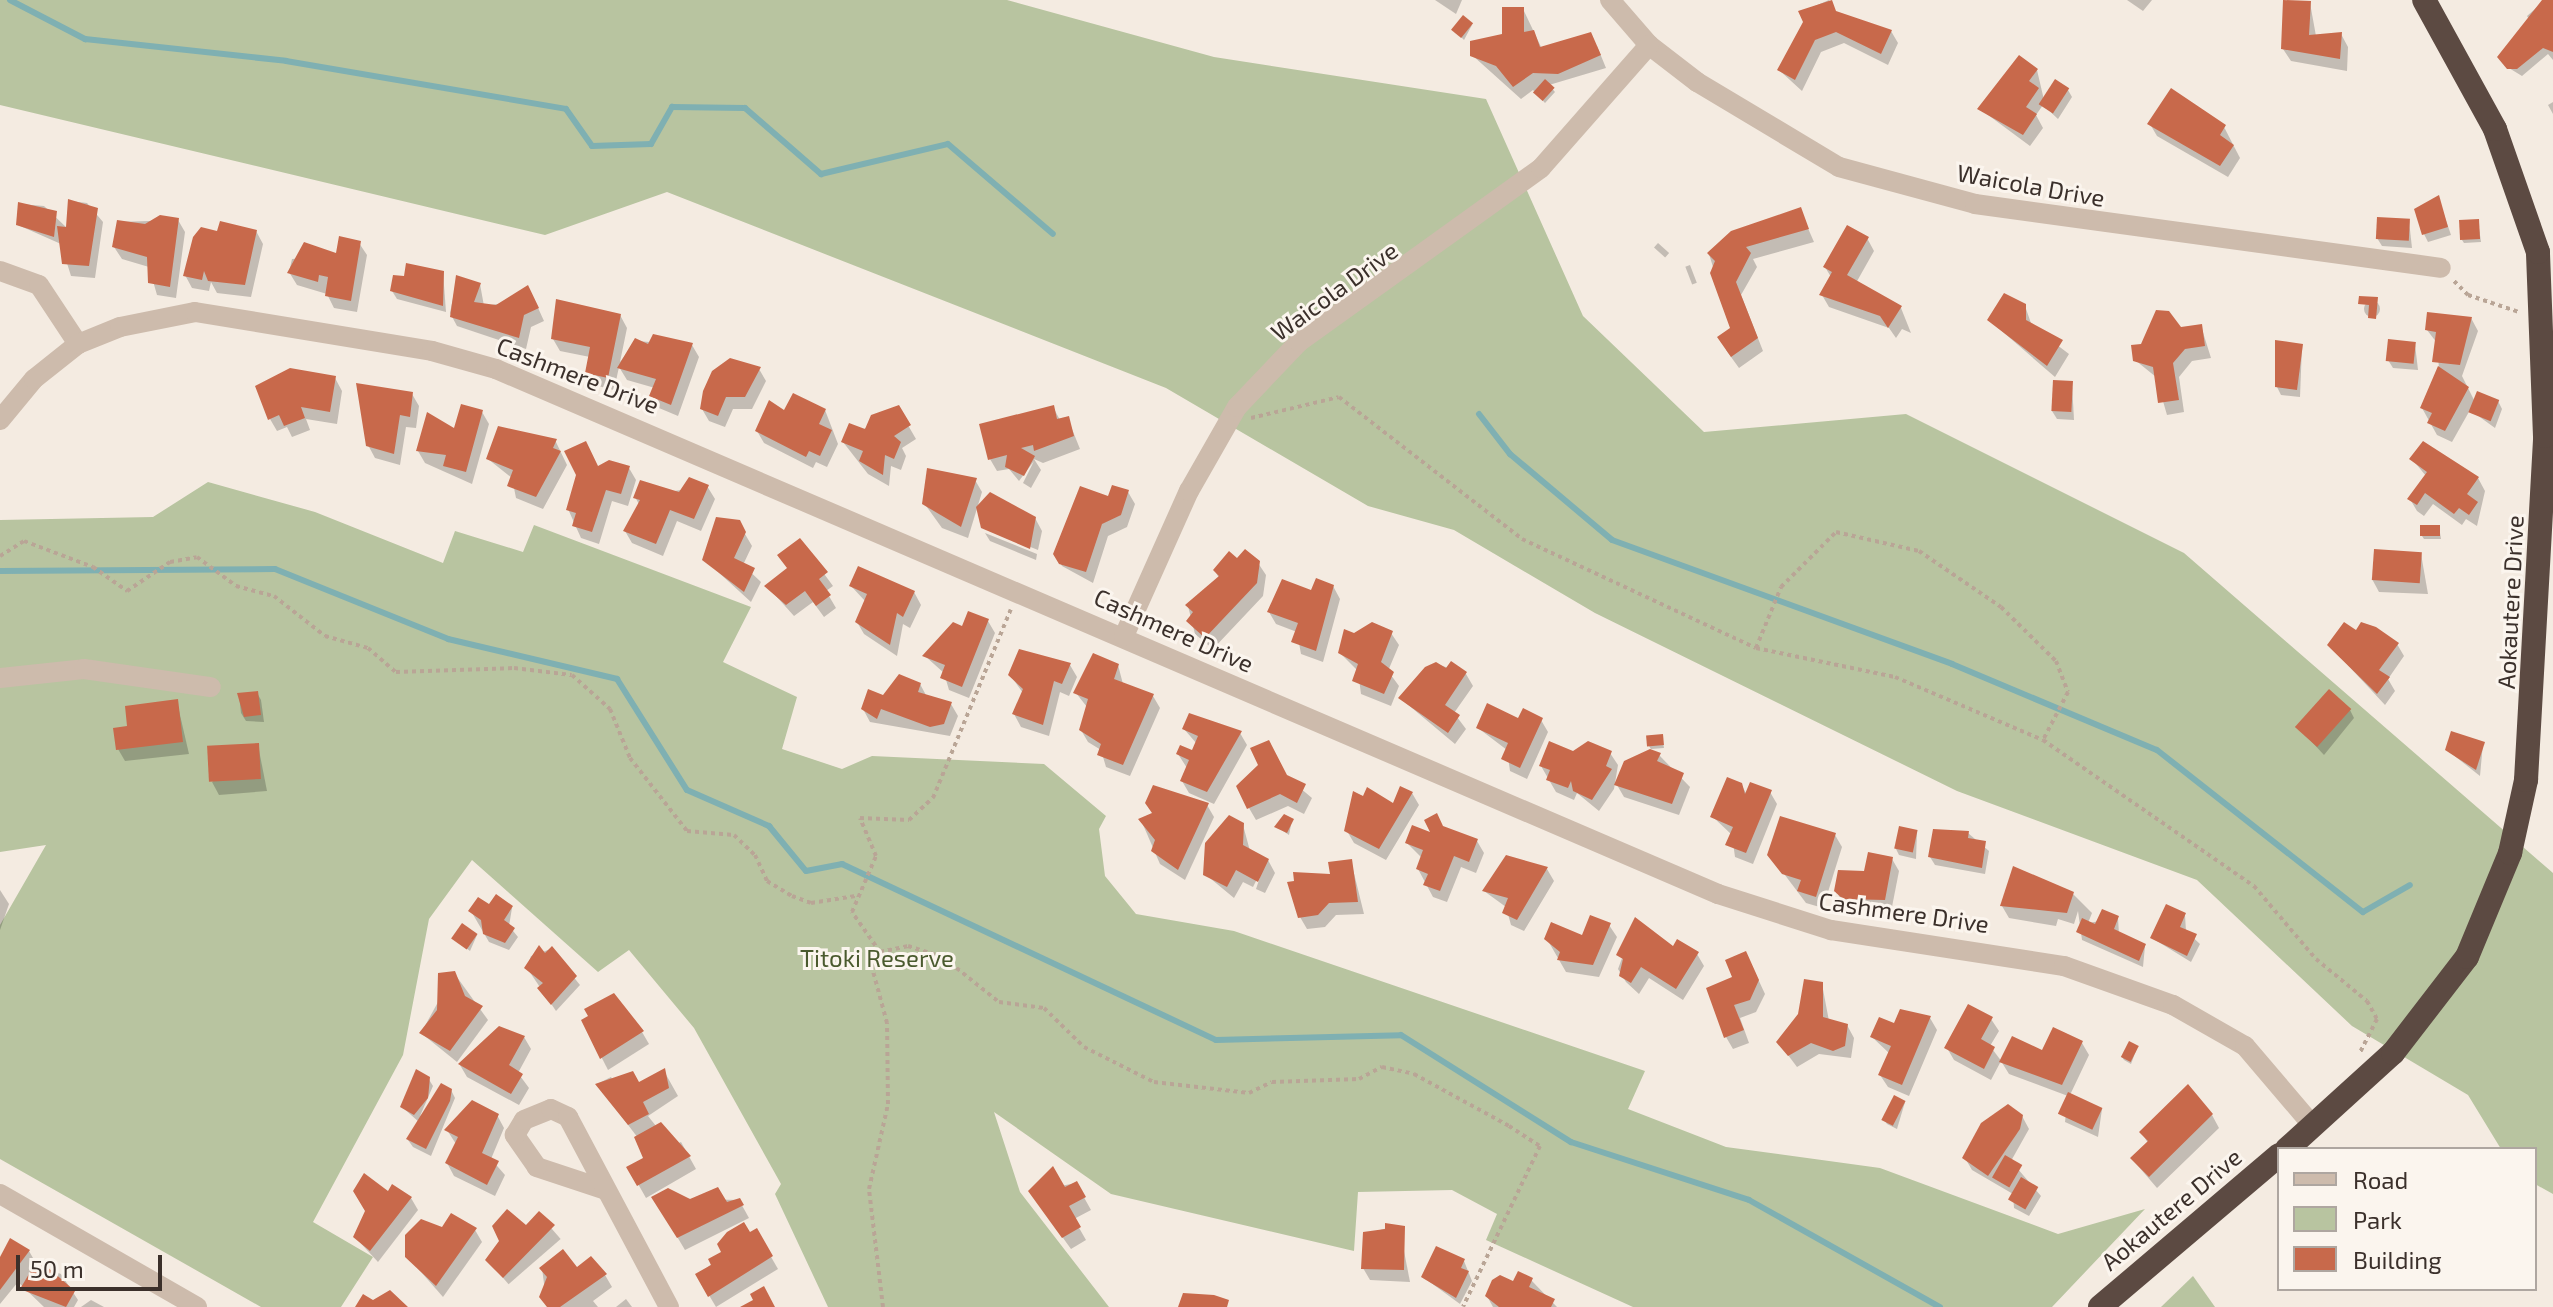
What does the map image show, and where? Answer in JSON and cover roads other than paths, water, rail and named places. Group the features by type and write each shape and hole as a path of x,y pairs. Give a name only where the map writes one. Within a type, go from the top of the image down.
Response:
{"highway":[{"name":"Aokautere Drive","path":"2289,1147 2314,1127 2430,1013 2467,957 2510,853 2532,731 2546,250 2495,129 2424,0"},
{"name":"Aokautere Drive","path":"2100,1307 2277,1157"}],"street":[{"name":"Waicola Drive","path":"1610,0 1649,45 1839,167 1975,204 2441,268"},
{"name":"Waicola Drive","path":"1124,636 1189,491 1237,407 1299,342 1541,168 1649,45"},
{"path":"0,271 39,285 78,344"},
{"name":"Cashmere Drive","path":"0,420 34,379 78,344 120,327 195,312 432,351 563,393 1759,909 1864,936 2064,966 2159,999 2245,1046 2314,1127"},
{"path":"0,678 84,669 211,687"},
{"path":"603,1189 537,1167 515,1135 524,1120 551,1109 568,1117 603,1189 669,1307"},
{"path":"0,1194 197,1307"}],"waterway":[{"path":"10,0 85,39 286,61 566,109 592,146 651,144 672,107 745,108 821,174 948,144 1053,234"},
{"path":"1479,414 1510,454 1612,540 1952,664 2157,750 2363,912 2410,885"},
{"path":"0,571 275,569 448,639 617,679 687,790 769,826 806,871 842,864 1216,1040 1401,1035 1571,1142 1749,1200 1940,1307"}],"park label":[{"name":"Titoki Reserve","path":"877,958"}]}
